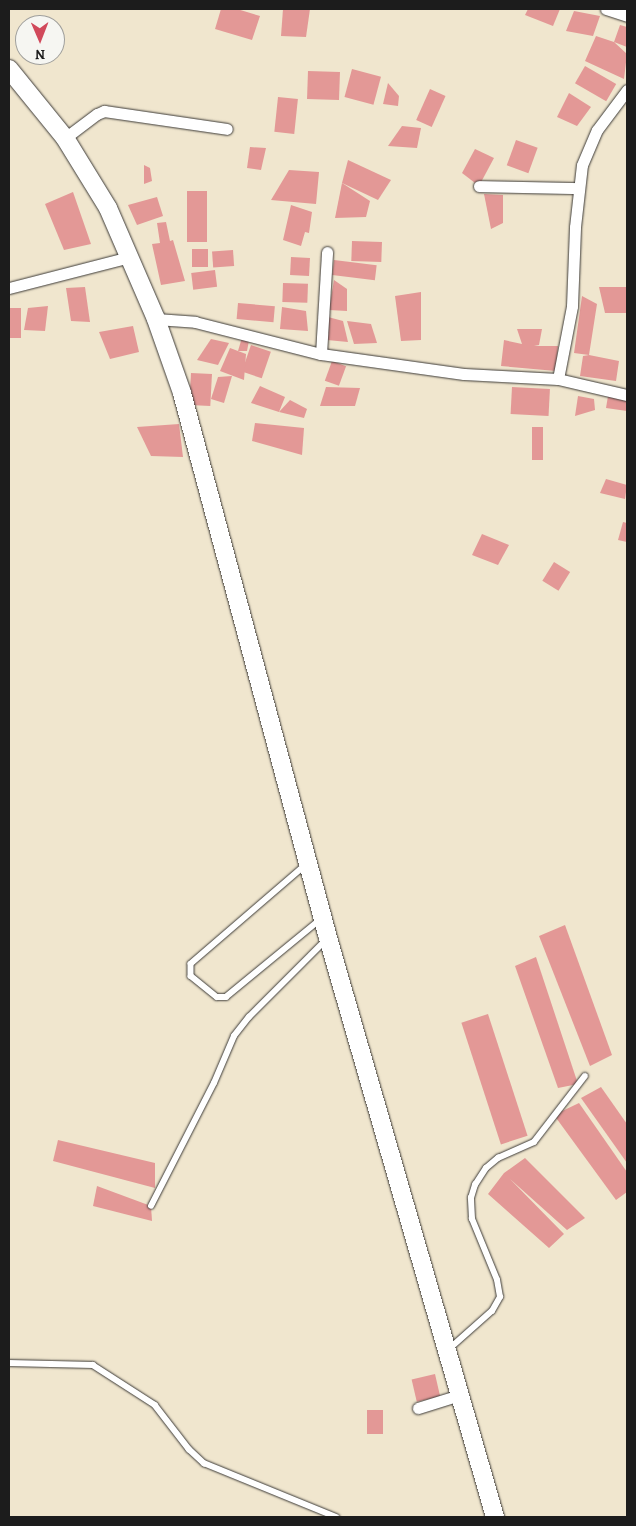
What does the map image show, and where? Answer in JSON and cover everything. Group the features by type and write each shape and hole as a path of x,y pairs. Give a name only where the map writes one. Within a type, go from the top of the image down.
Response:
{"main road":[{"path":"9,69 65,138 108,208 156,319 182,393 328,938 495,1517"}],"street":[{"path":"606,9 627,16"},
{"path":"558,379 572,306 578,188 582,165 590,145 606,116 627,90"},
{"path":"65,138 96,114 104,111 227,129"},
{"path":"479,186 578,188"},
{"path":"321,354 327,252"},
{"path":"9,288 130,257"},
{"path":"156,319 214,326 321,354 464,374 558,379 627,395"},
{"path":"418,1408 460,1395"}],"lane":[{"path":"308,863 191,964 191,976 217,997 226,997 323,917"},
{"path":"151,1206 214,1083 234,1036 249,1017 328,938"},
{"path":"448,1350 492,1311 500,1297 497,1280 472,1219 471,1198 475,1186 486,1168 496,1160 534,1142 585,1076"},
{"path":"9,1363 93,1365 155,1405 189,1449 204,1463 336,1517"}],"building":[{"path":"221,9 237,9 260,16 252,40 215,29"},
{"path":"283,9 310,9 306,37 281,36"},
{"path":"528,9 560,9 553,26 525,15"},
{"path":"574,11 600,16 593,36 566,31"},
{"path":"620,25 627,27 627,47 614,42"},
{"path":"596,36 614,42 627,54 624,79 585,61"},
{"path":"585,66 616,84 606,101 575,83"},
{"path":"352,69 381,77 373,105 344,97"},
{"path":"308,71 340,72 339,100 307,99"},
{"path":"388,83 399,96 398,106 383,104"},
{"path":"430,89 446,96 432,127 416,120"},
{"path":"569,93 591,107 577,126 557,117"},
{"path":"278,97 298,99 294,134 274,132"},
{"path":"402,126 421,128 417,148 388,146"},
{"path":"516,140 538,148 528,173 507,165"},
{"path":"250,147 266,148 261,170 247,168"},
{"path":"475,149 494,158 479,186 462,173"},
{"path":"348,160 391,180 378,200 342,183"},
{"path":"144,165 150,168 152,181 144,184"},
{"path":"289,170 319,172 316,204 271,200"},
{"path":"342,183 370,201 366,217 335,218"},
{"path":"187,191 207,191 207,242 187,242"},
{"path":"73,192 91,244 64,250 45,204"},
{"path":"484,194 503,195 503,223 491,229"},
{"path":"157,197 163,216 137,225 128,205"},
{"path":"291,205 312,212 309,233 305,232 301,246 283,240"},
{"path":"166,222 170,241 173,240 185,281 161,285 152,244 160,243 157,223"},
{"path":"352,241 382,242 381,262 351,261"},
{"path":"192,249 208,249 208,267 192,267"},
{"path":"233,250 234,266 213,267 212,251"},
{"path":"291,257 310,258 309,276 290,275"},
{"path":"334,260 377,265 375,280 332,275"},
{"path":"215,270 217,287 193,290 191,273"},
{"path":"334,280 347,289 347,311 329,310"},
{"path":"283,283 308,284 307,303 282,302"},
{"path":"85,287 90,322 71,321 66,288"},
{"path":"599,287 627,287 627,313 605,313"},
{"path":"421,292 421,340 401,341 395,296"},
{"path":"582,296 597,304 589,355 574,353"},
{"path":"238,303 275,306 273,322 237,319"},
{"path":"48,306 45,331 24,330 28,308"},
{"path":"282,307 306,311 308,331 280,329"},
{"path":"9,308 21,308 21,338 9,338"},
{"path":"328,317 343,321 348,342 327,340"},
{"path":"347,321 371,324 377,343 354,344"},
{"path":"133,326 139,352 110,359 99,332"},
{"path":"517,329 542,329 539,345 534,346 558,346 556,371 501,366 504,340 522,344"},
{"path":"243,334 250,335 247,351 238,351"},
{"path":"211,339 229,343 218,365 197,360"},
{"path":"251,345 271,352 262,378 242,371"},
{"path":"230,348 246,354 244,380 220,371"},
{"path":"589,355 619,361 616,381 580,376 583,356"},
{"path":"332,361 346,366 339,386 325,381"},
{"path":"191,373 212,374 210,406 189,405"},
{"path":"232,376 224,403 211,399 218,377"},
{"path":"260,386 285,397 279,412 251,403"},
{"path":"326,387 360,388 355,406 320,406"},
{"path":"512,387 550,389 549,416 511,414"},
{"path":"609,390 627,401 627,411 606,408"},
{"path":"578,396 594,399 595,410 575,416"},
{"path":"290,400 307,409 304,418 279,412"},
{"path":"255,423 304,428 302,455 252,441"},
{"path":"179,424 183,457 151,456 137,427"},
{"path":"532,427 543,427 543,460 532,460"},
{"path":"606,479 627,485 625,499 600,493"},
{"path":"623,522 627,523 627,542 618,540"},
{"path":"482,534 509,545 498,565 472,555"},
{"path":"554,562 570,572 558,591 542,581"},
{"path":"565,925 612,1055 590,1066 539,936"},
{"path":"536,957 578,1084 558,1088 515,966"},
{"path":"488,1014 528,1136 501,1144 461,1023"},
{"path":"601,1087 627,1124 627,1163 581,1098"},
{"path":"579,1103 627,1172 627,1192 616,1200 554,1115"},
{"path":"58,1140 155,1163 155,1188 53,1161"},
{"path":"525,1158 585,1218 567,1230 510,1179 564,1234 549,1248 488,1194 504,1173"},
{"path":"97,1186 151,1206 152,1221 93,1206"},
{"path":"435,1374 440,1396 417,1402 412,1379"},
{"path":"367,1410 383,1410 383,1434 367,1434"}]}
